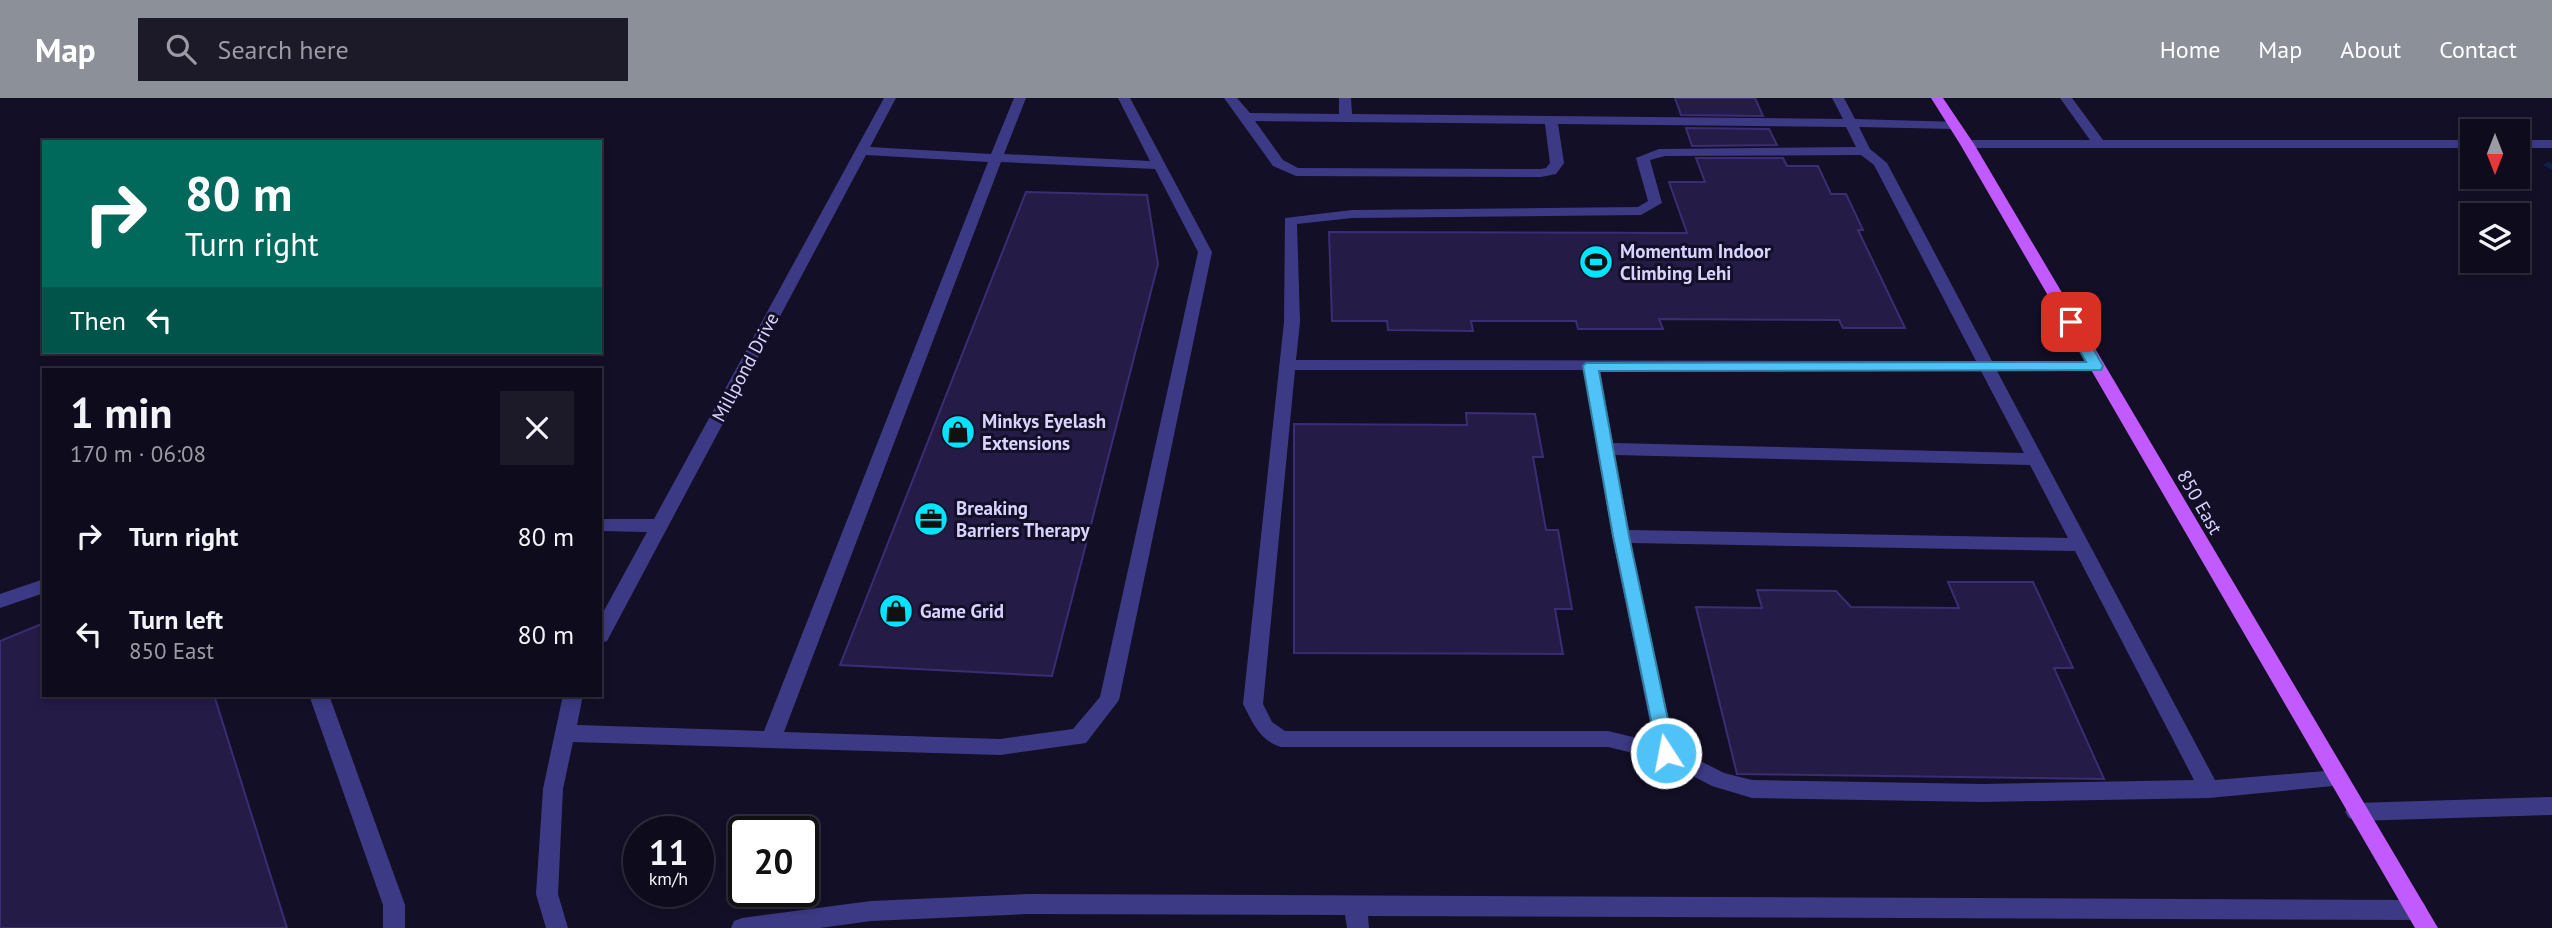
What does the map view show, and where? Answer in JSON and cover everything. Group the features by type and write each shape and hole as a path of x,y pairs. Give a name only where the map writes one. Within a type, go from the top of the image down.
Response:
{"main road":[{"name":"850 East","path":"1937,98 1967,144 2356,812 2422,919"}],"street":[{"name":"Millpond Drive","path":"602,632 890,98"},
{"path":"771,740 1020,98"},
{"path":"565,733 1000,747 1079,737 1109,699 1205,252 1124,98"},
{"path":"1230,98 1278,163 1296,172 1551,171 1557,163 1551,120"},
{"path":"1345,98 1346,118"},
{"path":"1838,98 1864,151 1880,163 2209,789"},
{"path":"2066,98 2100,145"},
{"path":"1246,117 1954,125"},
{"path":"1967,144 2460,144"},
{"path":"2530,144 2552,144"},
{"path":"862,151 1159,164"},
{"path":"1864,151 1664,152 1643,158 1656,203 1641,211 1352,214 1290,221 1292,322 1253,704 1265,728 1281,738 1608,738 1666,753 1719,780 1752,789 1983,793 2209,789 2337,779"},
{"path":"1288,365 1988,368 2096,366"},
{"path":"1591,366 1621,536 1666,753"},
{"path":"1606,449 2035,459"},
{"path":"602,524 660,526"},
{"path":"1621,536 2081,545"},
{"path":"0,601 42,587"},
{"path":"320,697 394,905 394,928"},
{"path":"557,928 547,894 553,789 573,697"},
{"path":"2356,812 2552,806"},
{"path":"742,928 871,911 1028,904 1355,905 2422,919"},
{"path":"1355,905 1358,928"}],"building":[{"path":"1675,98 1755,98 1763,116 1681,115"},
{"path":"1686,128 1769,129 1777,145 1692,146"},
{"name":"Momentum Indoor Climbing Lehi","path":"1696,158 1783,158 1787,166 1818,166 1831,194 1846,194 1863,230 1858,230 1905,328 1843,328 1839,320 1659,319 1663,329 1578,329 1576,321 1471,321 1473,331 1388,330 1387,321 1332,321 1329,232 1687,233 1669,182 1705,182"},
{"path":"1026,192 1147,195 1158,264 1052,676 840,665"},
{"path":"1466,413 1535,414 1543,457 1533,457 1546,530 1558,530 1572,609 1555,609 1563,654 1294,653 1294,424 1467,425"},
{"path":"1948,582 2033,582 2073,668 2054,668 2104,779 1737,774 1696,607 1762,608 1757,590 1836,591 1851,607 1959,608"},
{"path":"42,624 42,697 215,697 287,928 0,928 0,641"}],"waterway":[{"path":"2548,165 2552,167"}],"place":[{"name":"Momentum Indoor Climbing Lehi","path":"1596,262"},
{"name":"Minkys Eyelash Extensions","path":"958,432"},
{"name":"Breaking Barriers Therapy","path":"931,519"},
{"name":"Game Grid","path":"896,611"}],"route":[{"path":"1666,753 1621,536 1591,366 2096,366 2071,322"}]}
